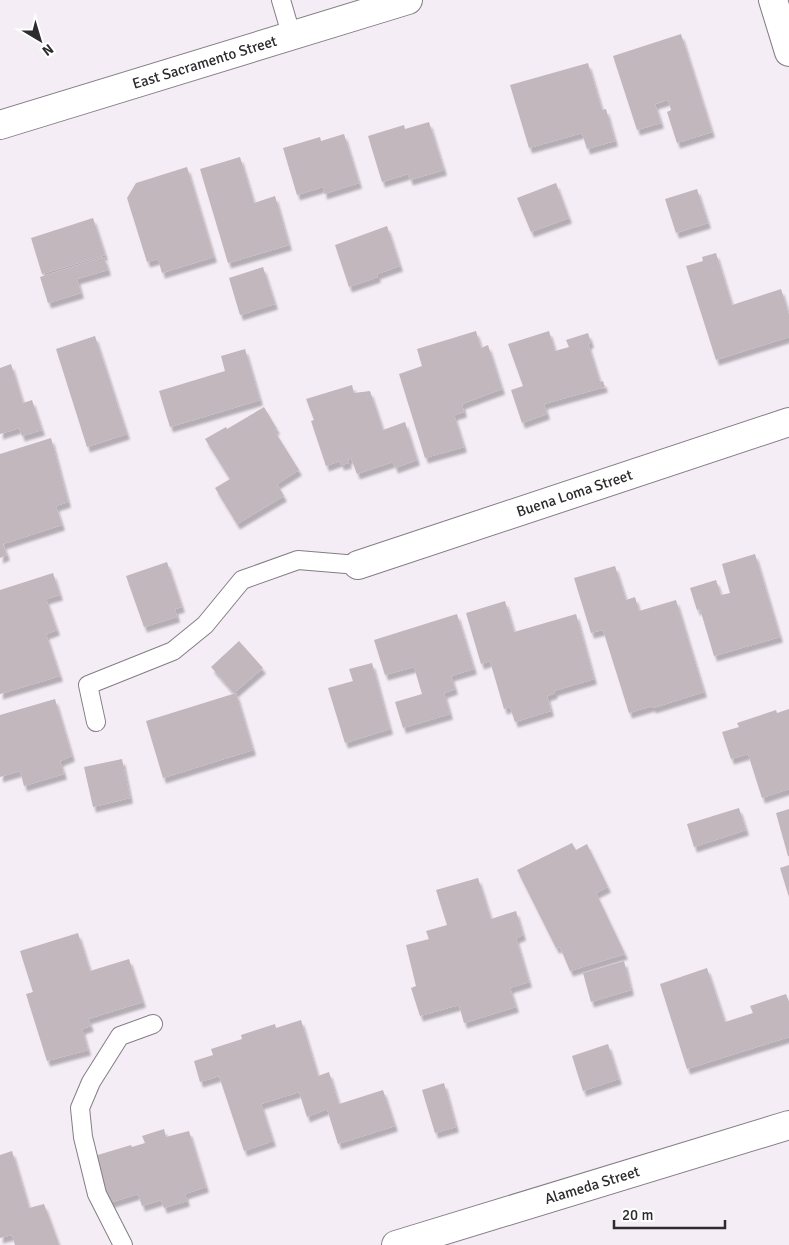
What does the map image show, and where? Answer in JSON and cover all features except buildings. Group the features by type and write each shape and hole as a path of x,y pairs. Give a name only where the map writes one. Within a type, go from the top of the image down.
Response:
{"street":[{"name":"East Sacramento Street","path":"0,124 408,0"},
{"path":"773,0 789,52"},
{"name":"Buena Loma Street","path":"358,565 789,422"},
{"name":"Alameda Street","path":"396,1245 789,1125"}],"lane":[{"path":"281,0 291,34"},
{"path":"96,722 88,685 173,651 205,625 242,580 298,560 358,565"},
{"path":"123,1245 97,1194 83,1136 80,1108 91,1082 120,1036 153,1024"}]}
